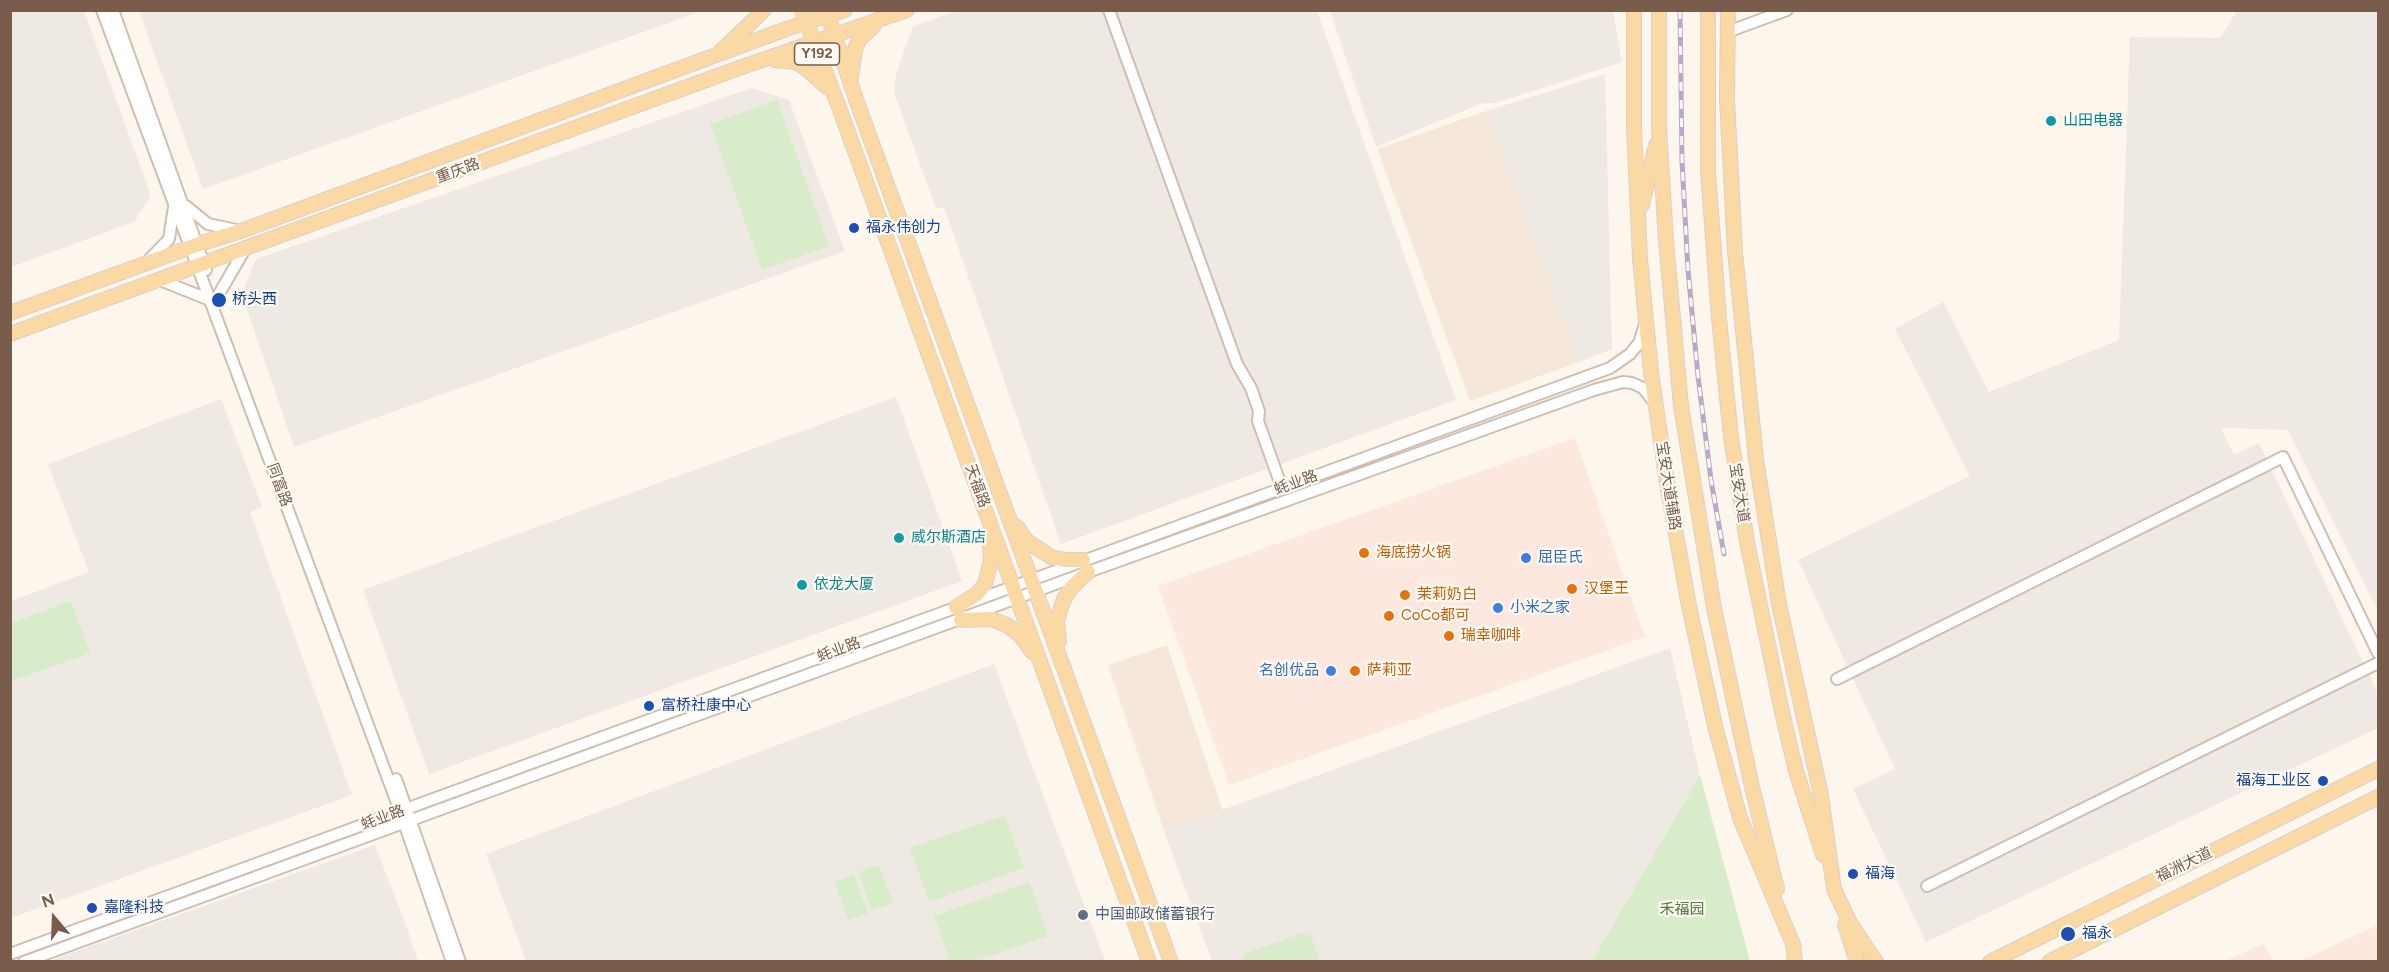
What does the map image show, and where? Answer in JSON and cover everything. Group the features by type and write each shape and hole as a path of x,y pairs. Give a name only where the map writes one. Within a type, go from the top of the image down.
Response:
{"main road":[{"path":"715,57 764,10"},
{"name":"重庆路","path":"10,313 715,57 804,16 845,10"},
{"name":"宝安大道辅路","path":"1634,10 1634,127 1638,223 1654,403 1689,606 1715,726 1745,832 1792,944"},
{"path":"1659,10 1659,128 1680,406 1690,475 1731,691 1762,830 1796,962"},
{"name":"宝安大道","path":"1708,10 1708,171 1719,319 1733,449 1747,542 1796,771 1857,962"},
{"path":"1728,10 1727,99 1734,241 1756,459 1779,604 1821,795 1834,889 1854,930 1876,962"},
{"name":"天福路","path":"827,13 1171,962"},
{"path":"852,87 852,60 859,40 868,30 901,13"},
{"name":"重庆路","path":"10,334 901,13"},
{"name":"天福路","path":"804,16 1149,962"},
{"name":"Y192","path":"766,60 795,62 819,78 834,96"},
{"path":"1638,223 1659,128"},
{"path":"1002,499 1018,530 1037,549 1051,557 1085,566 1064,599 1057,620 1063,667"},
{"path":"958,613 985,584 988,573 991,548 984,507"},
{"path":"958,613 991,619 1007,625 1021,636 1044,671"},
{"name":"福洲大道","path":"1990,962 2379,769"},
{"name":"福洲大道","path":"2049,962 2379,797"}],"street":[{"name":"同富路","path":"102,10 179,205"},
{"name":"同富路","path":"113,10 213,299 460,962"},
{"path":"1109,10 1237,364 1251,388 1259,411 1258,421 1282,488"},
{"path":"1727,32 1786,10"},
{"path":"143,265 169,239 179,205 208,224 241,231"},
{"path":"160,280 213,299 245,249"},
{"name":"蚝业路","path":"24,962 405,816 1034,586 1282,488 1610,368 1630,354 1639,343 1646,320"},
{"name":"蚝业路","path":"1085,566 1602,387 1623,382 1632,383 1643,388 1654,403"},
{"path":"1837,679 2283,458 2379,653"},
{"path":"1927,886 2379,663"},
{"name":"同富路","path":"405,816 452,962"},
{"name":"蚝业路","path":"10,954 405,816"}],"shaded area":[{"path":"11,10 84,11 151,196 134,222 11,267"},
{"path":"139,10 702,11 203,189"},
{"path":"956,11 1317,11 1456,400 1061,544 944,207 936,209 894,92 896,74 913,26"},
{"path":"1330,11 1613,11 1622,62 1496,103 1483,103 1376,147"},
{"path":"2237,11 2378,11 2378,611 2288,430 2221,428 2234,455 2259,443 2378,694 2378,728 1926,942 1853,789 1895,769 1798,560 1970,476 1895,329 1943,302 1989,392 2119,340 2130,37 2220,38"},
{"path":"1605,74 1612,349 1579,362 1486,111"},
{"path":"752,88 789,100 845,251 294,447 242,294 256,259"},
{"path":"1486,111 1579,362 1470,401 1377,149"},
{"path":"896,397 962,581 429,774 363,590"},
{"path":"221,399 262,507 250,512 352,795 11,918 11,601 89,572 48,464"},
{"path":"1575,438 1645,637 1229,785 1158,586"},
{"path":"1167,645 1223,811 1164,831 1108,665"},
{"path":"1670,648 1700,775 1592,961 1212,961 1164,831"},
{"path":"994,664 1105,961 526,961 486,854"},
{"path":"375,845 418,961 49,961"},
{"path":"2378,925 2378,961 2300,961"},
{"path":"2263,944 2274,961 2225,961"}],"green space":[{"path":"777,100 829,246 762,270 710,124"},
{"path":"71,601 90,653 11,681 11,623"},
{"name":"禾福园","path":"1700,775 1750,961 1592,961"},
{"path":"1005,815 1024,868 929,902 910,848"},
{"path":"879,865 893,903 872,910 858,872"},
{"path":"854,875 868,913 848,920 834,882"},
{"path":"1029,882 1048,936 975,961 950,961 934,916"},
{"path":"1302,933 1311,936 1320,961 1242,961 1244,954"}],"railway":[{"path":"1680,10 1682,161 1688,270 1711,480 1724,554"}],"place":[{"name":"山田电器","path":"2051,121"},
{"name":"福永伟创力","path":"854,228"},
{"name":"桥头西","path":"219,300"},
{"name":"威尔斯酒店","path":"899,538"},
{"name":"海底捞火锅","path":"1364,553"},
{"name":"屈臣氏","path":"1526,558"},
{"name":"依龙大厦","path":"802,585"},
{"name":"汉堡王","path":"1572,589"},
{"name":"茉莉奶白","path":"1405,595"},
{"name":"小米之家","path":"1498,608"},
{"name":"CoCo都可","path":"1389,616"},
{"name":"瑞幸咖啡","path":"1449,636"},
{"name":"名创优品","path":"1331,671"},
{"name":"萨莉亚","path":"1355,671"},
{"name":"富桥社康中心","path":"649,706"},
{"name":"福海工业区","path":"2323,781"},
{"name":"福海","path":"1853,874"},
{"name":"嘉隆科技","path":"92,908"},
{"name":"中国邮政储蓄银行","path":"1083,915"},
{"name":"福永","path":"2068,934"}]}
